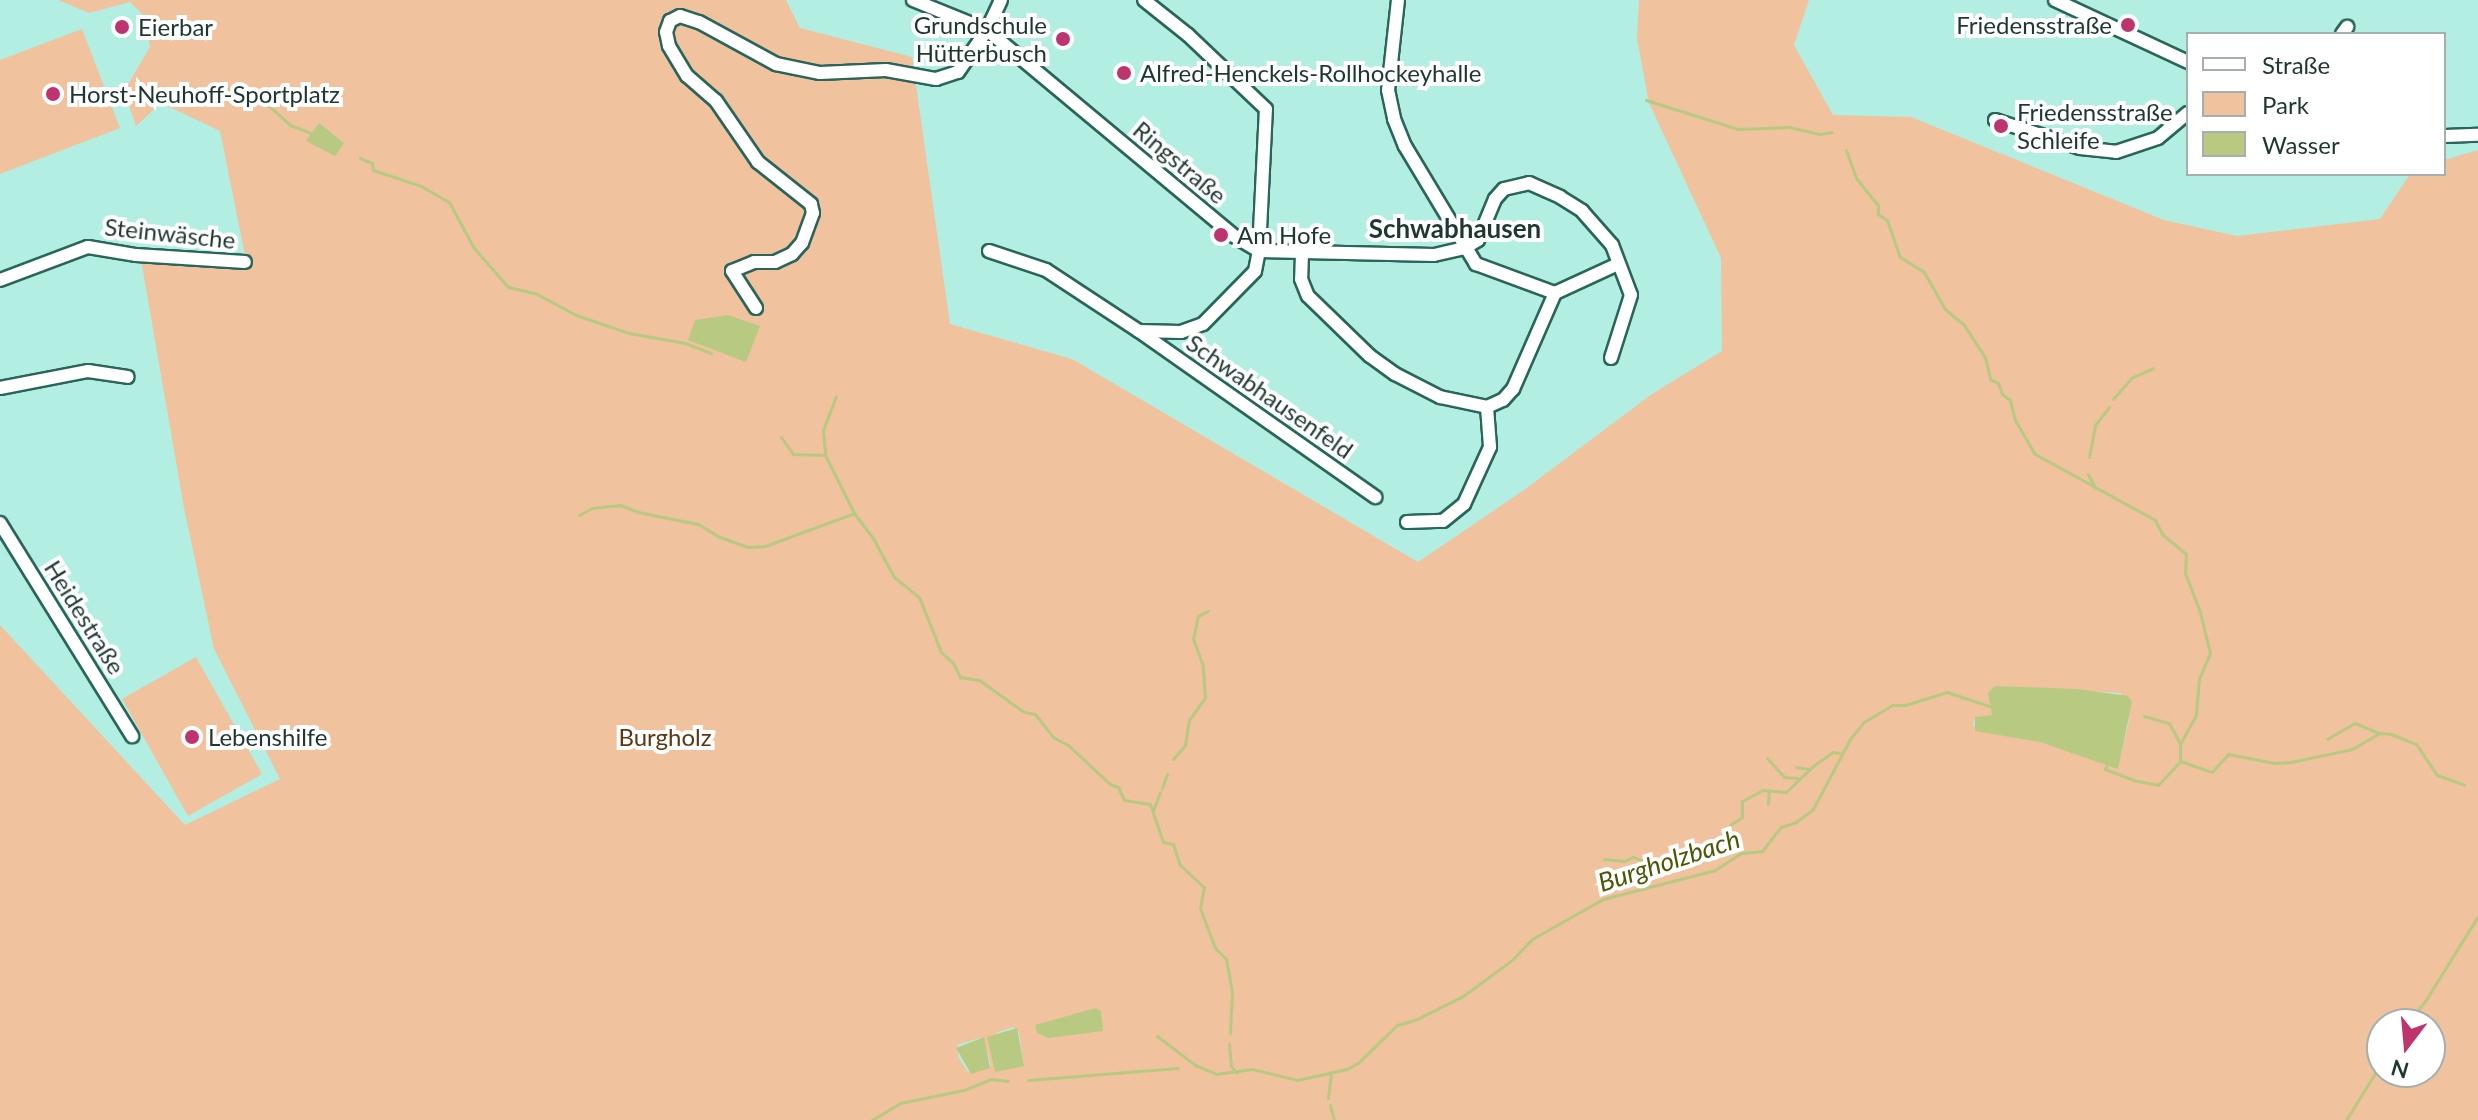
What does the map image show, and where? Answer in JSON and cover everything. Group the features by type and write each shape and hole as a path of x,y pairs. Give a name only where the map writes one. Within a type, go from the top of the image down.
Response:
{"street":[{"name":"Ringstraße","path":"913,0 987,30 1234,236 1259,251 1411,257 1465,248"},
{"path":"756,308 732,271 754,262 775,262 792,254 802,243 813,213 811,204 758,162 716,101 687,76 669,46 666,32 670,21 680,16 699,22 776,64 820,73 886,70 936,79 958,72 987,30 1001,0"},
{"path":"1144,0 1188,35 1266,109 1259,251"},
{"path":"1398,0 1388,90 1394,119 1465,248 1484,268 1555,293"},
{"path":"2055,0 2186,61"},
{"path":"1995,120 2065,144 2116,152 2158,138 2186,115"},
{"path":"2446,136 2478,135"},
{"path":"1465,248 1478,240 1500,192 1517,183 1529,183 1582,211 1612,245 1631,301 1611,358"},
{"name":"Steinwäsche","path":"0,280 88,247 136,255 245,262"},
{"name":"Schwabhausenfeld","path":"989,251 1046,270 1139,331 1375,497"},
{"name":"Schwabhausenfeld","path":"1139,331 1181,332 1203,324 1255,271 1259,251"},
{"path":"1302,254 1301,279 1308,296 1370,356 1395,374 1440,397 1487,407 1503,400 1513,389 1555,293 1618,264"},
{"path":"0,388 88,371 128,377"},
{"path":"1407,522 1443,521 1464,504 1490,447 1487,407"},
{"name":"Heidestraße","path":"0,523 132,736"}],"green space":[{"name":"Burgholz","path":"58,0 786,0 800,28 912,57 950,324 1072,359 1418,562 1524,490 1652,394 1722,351 1721,258 1649,103 1637,39 1639,0 1809,0 1794,45 1833,115 1911,117 2164,220 2237,236 2380,219 2409,176 2446,176 2446,159 2478,150 2478,1120 0,1120 0,625 185,825 280,779 214,649 184,508 141,260 247,265 220,131 161,103 136,126 124,91 150,47 145,17 130,2 89,13","holes":["1995,686 2121,693 2129,720 2121,755 2108,767 2105,763 2040,742 1973,726 1974,719 1992,715","1014,1027 1019,1033 1024,1066 996,1033","983,1037 991,1066 968,1072 959,1058 957,1045"]},
{"name":"Horst-Neuhoff-Sportplatz","path":"82,29 120,128 0,174 0,60"},
{"name":"Lebenshilfe","path":"196,657 262,774 188,816 122,699"}],"water":[{"path":"319,123 344,143 335,156 306,141"},
{"path":"728,315 760,326 746,362 688,340 695,320"},
{"path":"1995,686 2077,689 2128,696 2132,702 2118,769 2040,742 1975,731 1975,717 1992,715 1988,693"},
{"path":"1096,1008 1101,1011 1103,1031 1048,1038 1037,1033 1035,1025"},
{"path":"1017,1028 1024,1066 995,1072 987,1037"},
{"path":"984,1037 990,1068 971,1074 956,1048"}],"waterway":[{"path":"149,83 162,89 206,90 216,86 237,91 269,106 290,125 313,134"},
{"path":"260,103 263,93"},
{"path":"1646,100 1738,129 1789,127 1820,134 1832,132"},
{"path":"1846,150 1856,178 1878,205 1878,214 1887,220 1900,257 1924,272 1945,309 1964,325 1985,357 1990,379 1998,383 2002,394 2010,400 2015,420 2035,454 2155,520 2162,534 2186,554 2185,573 2200,612 2210,653 2199,679 2196,715 2180,744 2180,761"},
{"path":"360,158 372,163 373,170 421,186 449,202 474,248 508,287 535,293 576,315 629,333 685,343 711,353"},
{"path":"2113,399 2131,378 2153,368"},
{"path":"825,453 823,430 836,396"},
{"path":"2089,457 2095,425 2109,407"},
{"path":"781,437 793,454 825,455 854,513 873,538 894,577 919,597 941,652 953,663 960,677 979,680 1024,712 1035,714 1053,737 1068,745 1110,784 1118,787 1124,800 1150,804 1163,842 1173,844 1180,865 1204,887 1200,908 1215,948 1226,959 1228,969 1232,992 1230,1033"},
{"path":"2088,474 2095,488"},
{"path":"579,515 592,508 620,505 638,512 698,524 720,537 748,547 765,546 852,514"},
{"path":"1173,759 1185,745 1189,720 1205,698 1203,666 1193,639 1198,616 1208,611"},
{"name":"Burgholzbach","path":"1157,1036 1195,1065 1216,1074 1252,1069 1297,1080 1347,1069 1358,1063 1397,1025 1415,1020 1463,996 1512,960 1532,939 1603,899 1715,870 1741,853 1762,851 1781,827 1796,822 1813,809 1850,739 1864,722 1892,705 1905,705 1947,692 1992,707"},
{"path":"2144,716 2169,723 2179,742"},
{"path":"2327,739 2355,723 2379,733"},
{"name":"Burgholzbach","path":"2107,765 2105,769 2133,780 2158,785 2180,761 2212,772 2228,754 2274,763 2291,762 2352,749 2380,733 2416,744 2437,775 2464,785"},
{"path":"1604,859 1624,861 1633,857 1650,864 1674,863 1692,857 1698,849 1727,839 1730,825 1742,817 1742,801 1763,790 1786,792 1813,766 1833,752 1839,753"},
{"path":"1767,758 1784,777 1797,778"},
{"path":"1796,767 1808,769"},
{"path":"1162,788 1167,774"},
{"path":"1768,804 1769,791"},
{"path":"1153,811 1160,792"},
{"path":"2419,1008 2478,916"},
{"path":"1229,1044 1231,1066 1237,1073"},
{"name":"Burgholzbach","path":"1028,1080 1178,1068"},
{"path":"1328,1098 1331,1074"},
{"name":"Burgholzbach","path":"872,1120 900,1103 964,1090 991,1079 1008,1081"},
{"path":"2346,1120 2366,1088"},
{"path":"1330,1105 1334,1120"}],"place":[{"name":"Friedensstraße","path":"2128,25"},
{"name":"Eierbar","path":"122,27"},
{"name":"Grundschule Hütterbusch","path":"1063,39"},
{"name":"Alfred-Henckels-Rollhockeyhalle","path":"1124,73"},
{"name":"Horst-Neuhoff-Sportplatz","path":"53,94"},
{"name":"Friedensstraße Schleife","path":"2001,126"},
{"name":"Am Hofe","path":"1221,235"},
{"name":"Lebenshilfe","path":"192,737"}],"district":[{"name":"Schwabhausen","path":"1455,229"}]}
